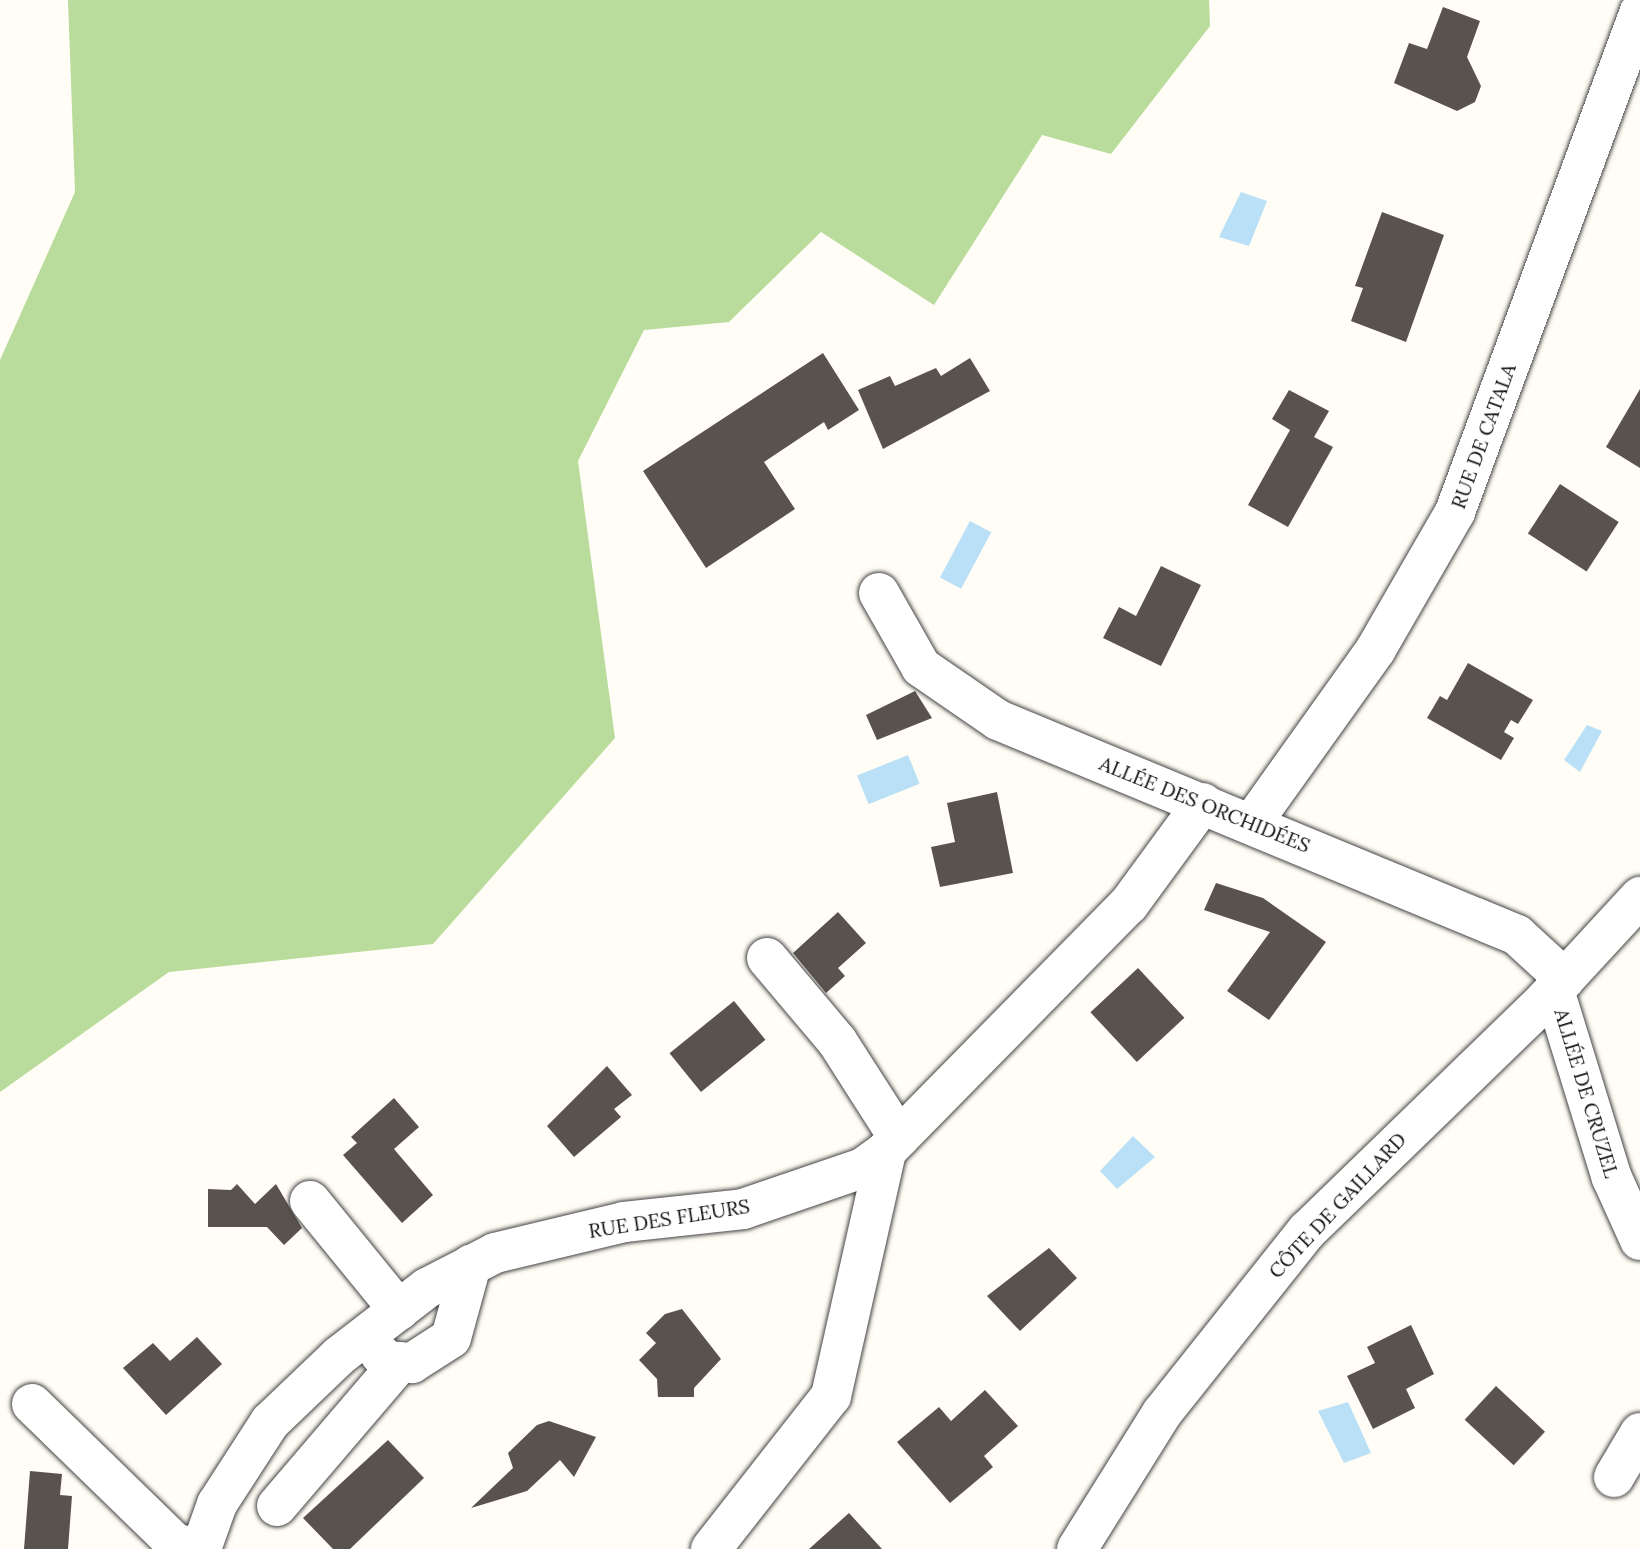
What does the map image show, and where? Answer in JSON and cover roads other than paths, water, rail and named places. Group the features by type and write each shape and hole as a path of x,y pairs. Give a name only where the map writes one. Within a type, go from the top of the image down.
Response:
{"street":[{"name":"RUE DE CATALA","path":"1252,823 1376,649 1455,512 1640,11"},
{"name":"ALLÉE DES ORCHIDÉES","path":"879,593 921,667 998,720 1517,935 1560,984"},
{"name":"RUE DES FLEURS","path":"198,1549 217,1504 270,1422 399,1310 471,1265 495,1253 624,1222 743,1209 863,1168 893,1144 1129,904 1203,803"},
{"name":"CÔTE DE GAILLARD","path":"1077,1549 1162,1413 1307,1231 1560,984 1640,897"},
{"path":"711,1549 831,1396 893,1144 837,1041 767,958"},
{"name":"ALLÉE DE CRUZEL","path":"1560,984 1612,1178 1640,1240"},
{"path":"310,1201 399,1310"},
{"path":"362,1339 387,1361 412,1363 451,1338 471,1265"},
{"path":"277,1506 400,1362"},
{"path":"32,1404 175,1543 198,1549"},
{"path":"1614,1477 1640,1433"}],"water":[{"path":"1241,192 1267,201 1249,246 1219,237"},
{"path":"970,521 991,532 961,589 940,578"},
{"path":"1587,725 1602,731 1580,772 1564,760"},
{"path":"908,755 920,784 869,804 857,776"},
{"path":"1133,1136 1155,1157 1117,1189 1100,1171"},
{"path":"1348,1402 1371,1453 1344,1463 1318,1411"}]}
